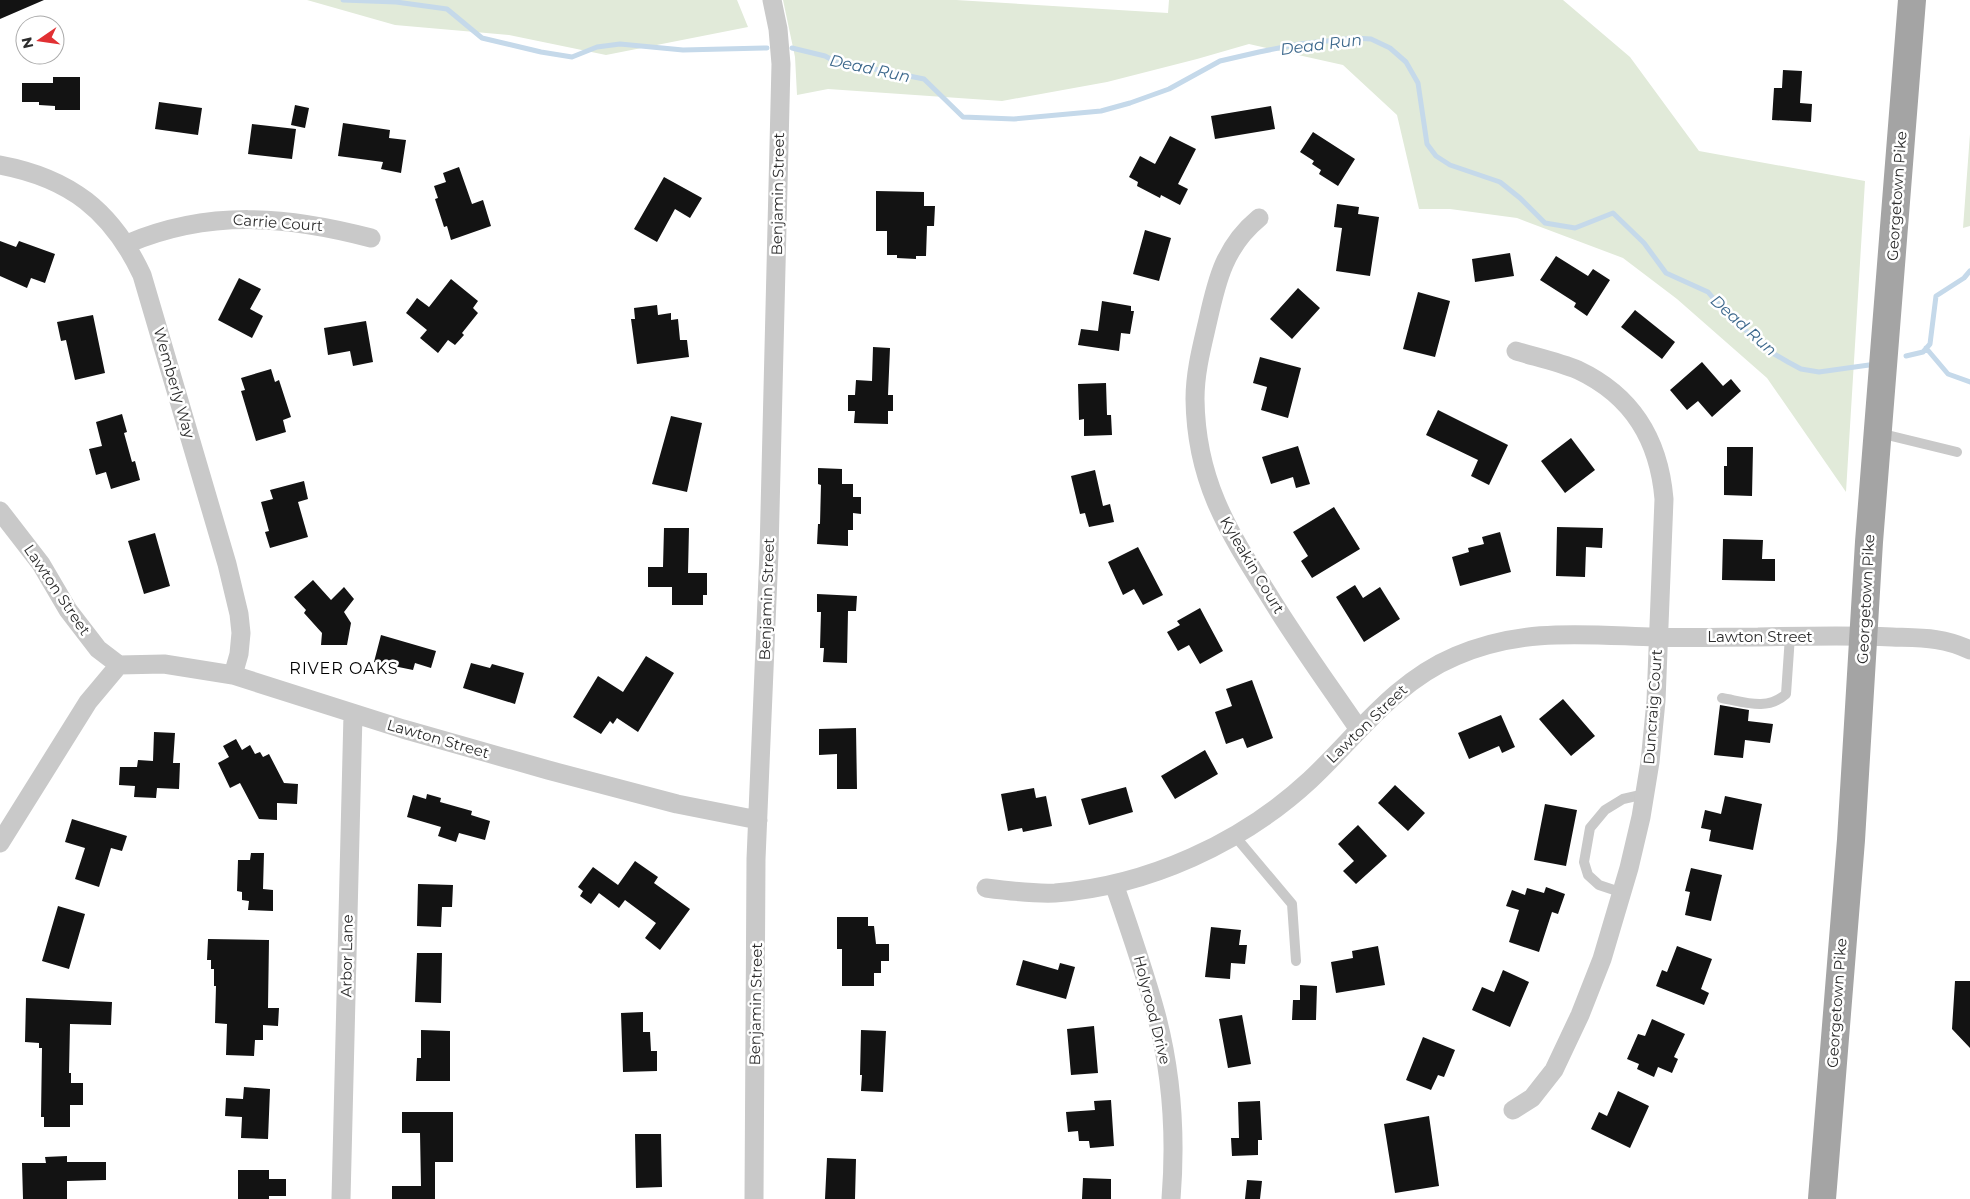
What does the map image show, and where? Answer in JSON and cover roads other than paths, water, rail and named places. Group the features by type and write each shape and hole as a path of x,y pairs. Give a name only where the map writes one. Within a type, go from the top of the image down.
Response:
{"main road":[{"name":"Georgetown Pike","path":"1822,1199 1852,822 1869,542 1912,0"}],"street":[{"name":"Benjamin Street","path":"754,1199 758,820 776,329 781,64 778,29 772,0"},
{"name":"Wemberly Way","path":"0,164 48,178 72,191 93,206 112,224 126,244 142,275 227,564 239,614 241,633 239,654 232,675"},
{"name":"Carrie Court","path":"126,244 178,226 211,220 248,218 332,228 371,238"},
{"name":"Kyleakin Court","path":"1259,218 1243,231 1231,248 1223,265 1209,314 1198,364 1195,398 1203,464 1212,494 1233,538 1287,624 1358,728"},
{"name":"Duncraig Court","path":"1513,1110 1532,1098 1554,1070 1580,1015 1599,967 1623,893 1645,794 1650,762 1656,702 1664,499 1662,477 1656,453 1646,431 1634,412 1618,395 1598,380 1576,370 1516,351"},
{"name":"Lawton Street","path":"0,511 41,564 68,610 98,649 119,665 164,664 232,675 353,714 494,754 677,804 758,820"},
{"name":"Lawton Street","path":"986,888 1052,893 1090,889 1152,873 1195,855 1234,835 1272,811 1309,781 1358,728 1397,692 1424,673 1454,656 1488,644 1521,636 1548,634 1658,638 1864,636 1937,638 1958,644 1970,650"},
{"path":"0,843 88,702 119,665"},
{"name":"Arbor Lane","path":"340,1199 353,714"},
{"name":"Holyrood Drive","path":"1114,884 1157,1016 1166,1061 1174,1144 1171,1199"}],"lane":[{"path":"1878,432 1957,452"},
{"path":"1722,698 1767,705 1786,694 1790,636"},
{"path":"1623,893 1599,884 1588,876 1584,862 1590,828 1605,810 1623,799 1645,794"},
{"path":"1234,835 1292,904 1296,961"}],"waterway":[{"name":"Dead Run","path":"343,0 396,2 447,9 482,38 541,52 572,57 597,47 620,44 683,50 767,48"},
{"name":"Dead Run","path":"792,48 825,56 838,63 924,79 963,117 1014,119 1101,111 1169,89 1220,61 1259,52 1299,44 1354,38 1371,39 1390,48 1406,62 1418,83 1427,144 1436,156 1450,165 1500,182 1520,198 1545,223 1575,228 1613,213 1644,243 1666,273 1708,292 1725,312 1769,351 1801,369 1819,372 1869,365"},
{"name":"Dead Run","path":"1906,356 1923,352 1930,344 1936,296 1964,278 1970,271"},
{"path":"1926,348 1948,374 1970,382"}],"district":[{"name":"RIVER OAKS","path":"344,668"}]}
